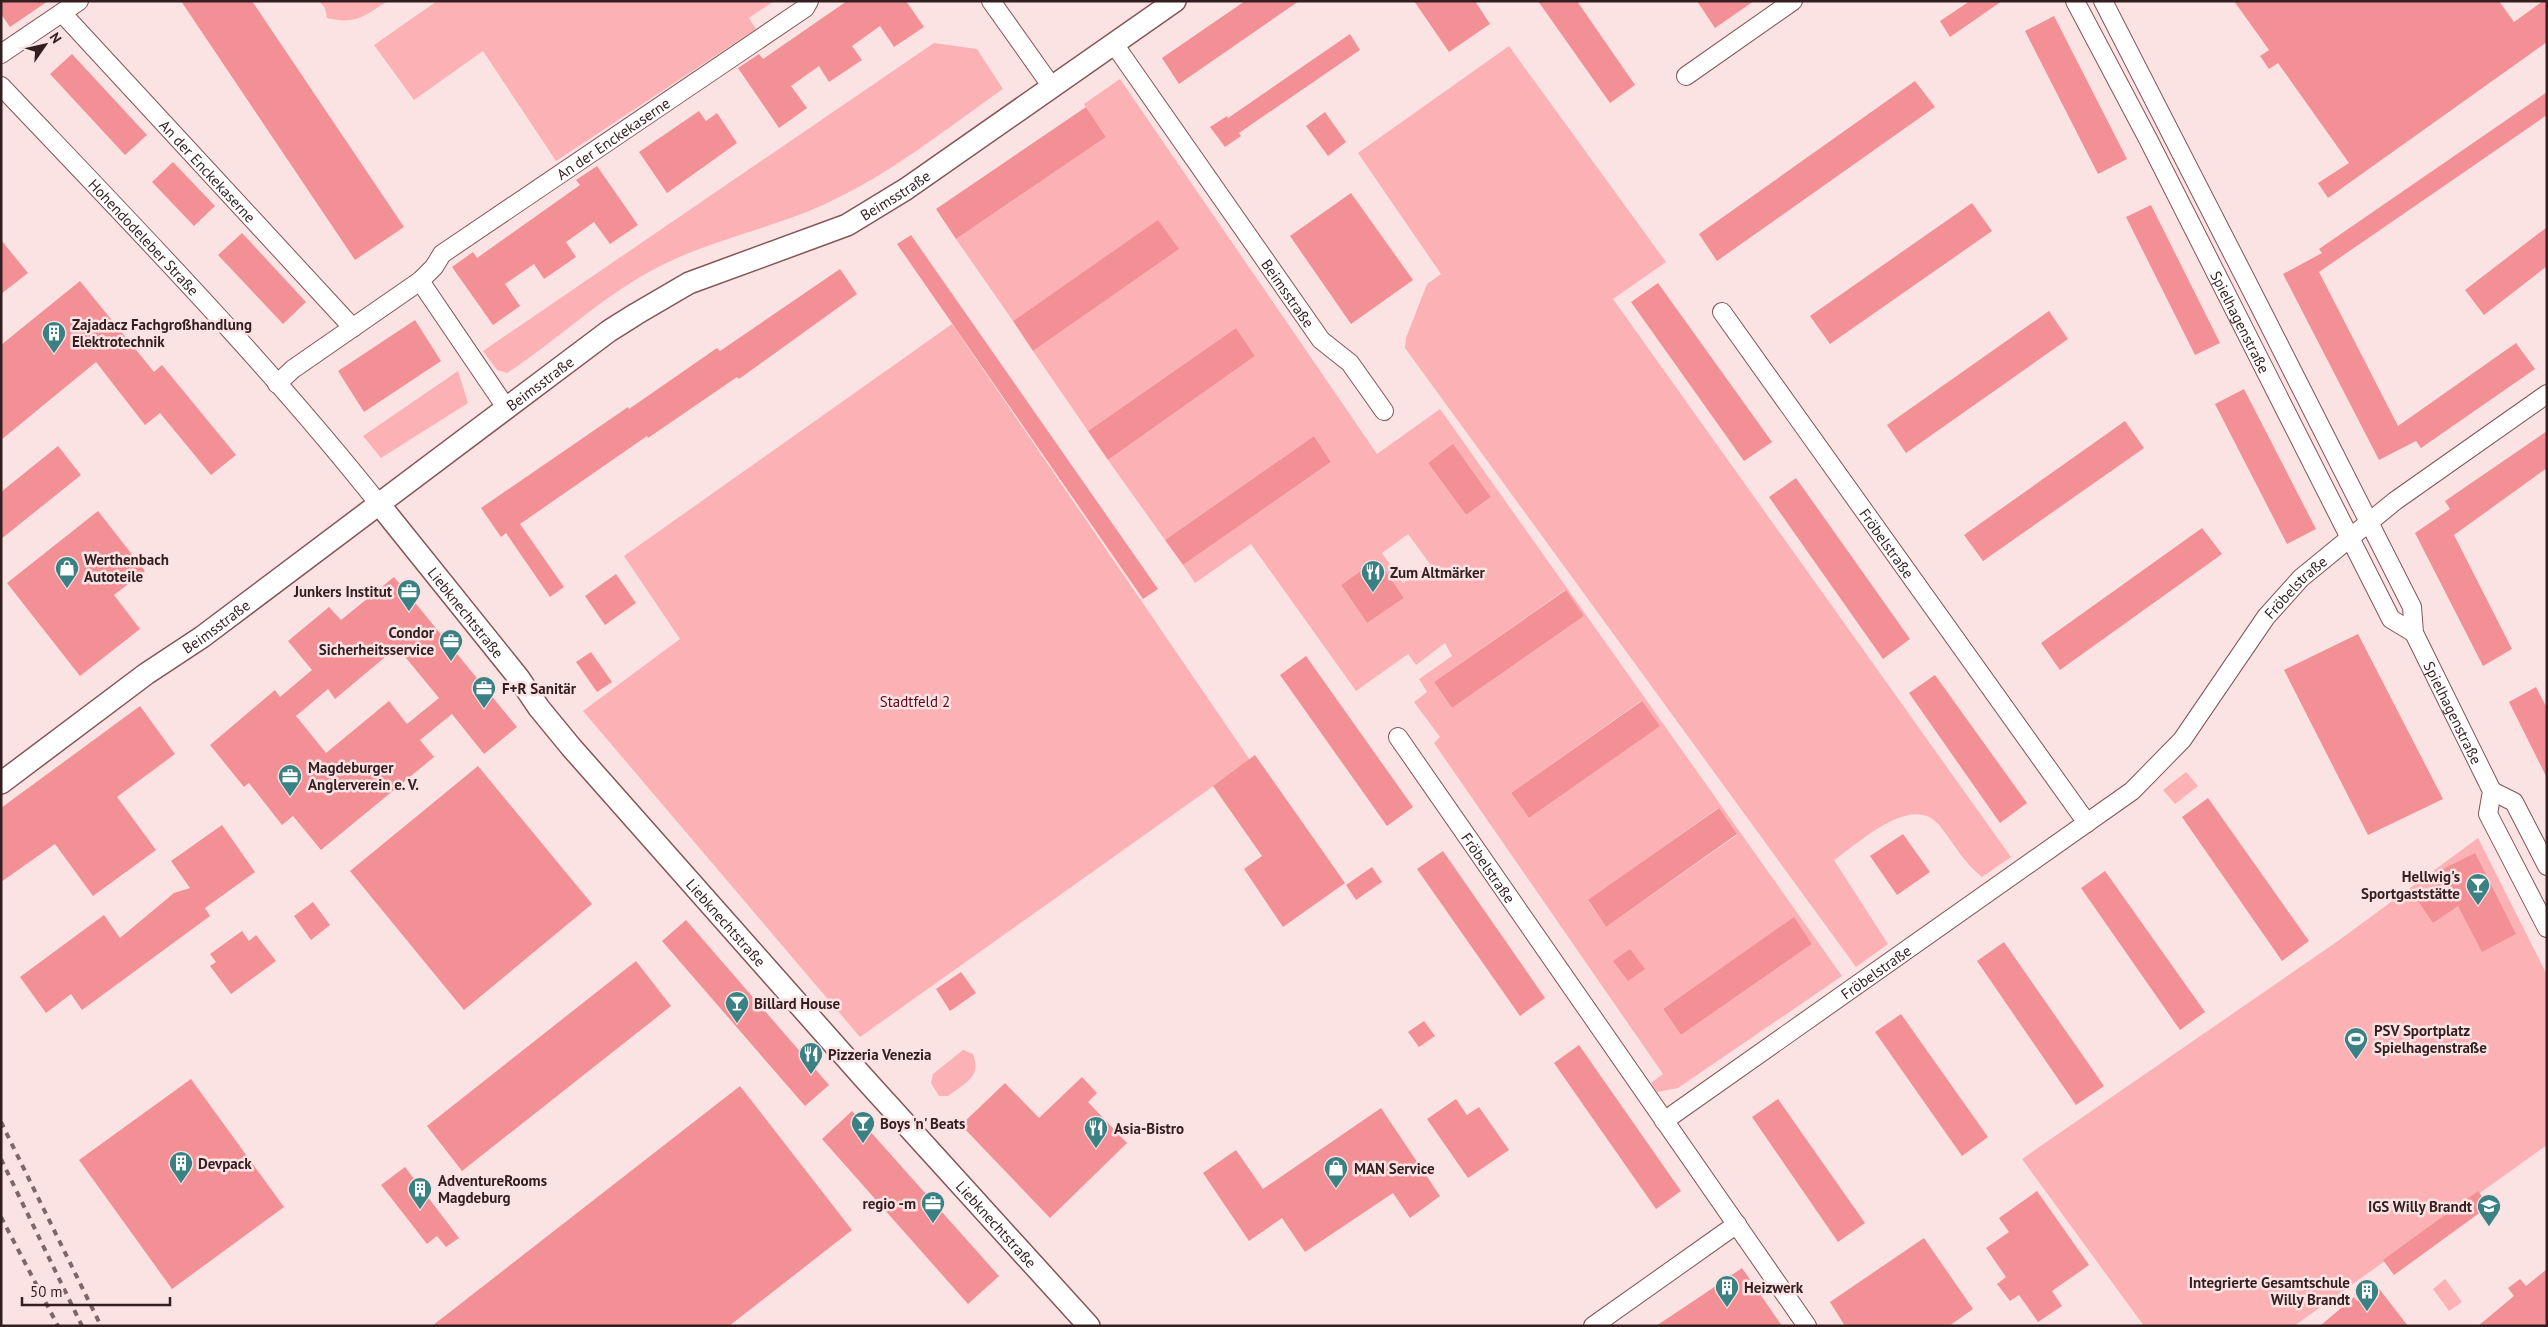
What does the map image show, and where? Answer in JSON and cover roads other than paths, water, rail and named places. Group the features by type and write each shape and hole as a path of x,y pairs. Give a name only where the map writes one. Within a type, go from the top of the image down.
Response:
{"street":[{"path":"1,54 79,1"},
{"name":"An der Enckekaserne","path":"277,384 293,369 420,281 434,267 442,254 805,8 809,1"},
{"path":"992,1 1052,87"},
{"name":"Beimsstraße","path":"1,784 146,674 202,637 609,331 662,297 703,277 811,240 861,218 1175,1"},
{"path":"1686,76 1793,1"},
{"name":"Spielhagenstraße","path":"2075,1 2148,139 2391,619 2414,633"},
{"name":"Spielhagenstraße","path":"2103,1 2194,175 2230,252 2412,607 2414,633 2492,791"},
{"name":"An der Enckekaserne","path":"62,13 353,328"},
{"name":"Beimsstraße","path":"1114,44 1321,340 1350,363 1384,411"},
{"name":"Hohendodeleber Straße","path":"1,86 130,221 277,384 379,504"},
{"path":"420,281 507,409"},
{"name":"Fröbelstraße","path":"1722,312 2087,823"},
{"name":"Fröbelstraße","path":"1664,1121 2132,791 2172,752 2277,603 2301,578 2369,522 2547,394"},
{"name":"Liebknechtstraße","path":"379,504 518,676 570,747 869,1084 1089,1326"},
{"name":"Fröbelstraße","path":"1398,737 1808,1326"},
{"path":"2547,866 2514,802 2492,791 2488,814 2547,928"},
{"path":"1593,1326 1737,1224"}],"railway":[{"path":"1,1122 101,1326"},
{"path":"1,1159 82,1326"},
{"path":"1,1217 58,1326"}],"place":[{"name":"Zajadacz Fachgroßhandlung Elektrotechnik","path":"54,354"},
{"name":"Werthenbach Autoteile","path":"67,589"},
{"name":"Zum Altmärker","path":"1373,593"},
{"name":"Junkers Institut","path":"409,612"},
{"name":"Condor Sicherheitsservice","path":"451,662"},
{"name":"F+R Sanitär","path":"484,709"},
{"name":"Magdeburger Anglerverein e. V.","path":"290,797"},
{"name":"Hellwig's Sportgaststätte","path":"2478,906"},
{"name":"Billard House","path":"737,1024"},
{"name":"PSV Sportplatz Spielhagenstraße","path":"2356,1060"},
{"name":"Pizzeria Venezia","path":"811,1075"},
{"name":"Boys 'n' Beats","path":"863,1144"},
{"name":"Asia-Bistro","path":"1096,1149"},
{"name":"Devpack","path":"181,1184"},
{"name":"MAN Service","path":"1336,1189"},
{"name":"AdventureRooms Magdeburg","path":"420,1210"},
{"name":"regio -m","path":"933,1224"},
{"name":"IGS Willy Brandt","path":"2489,1227"},
{"name":"Heizwerk","path":"1727,1308"},
{"name":"Integrierte Gesamtschule Willy Brandt","path":"2367,1312"}],"park label":[{"name":"Stadtfeld 2","path":"915,701"}]}
